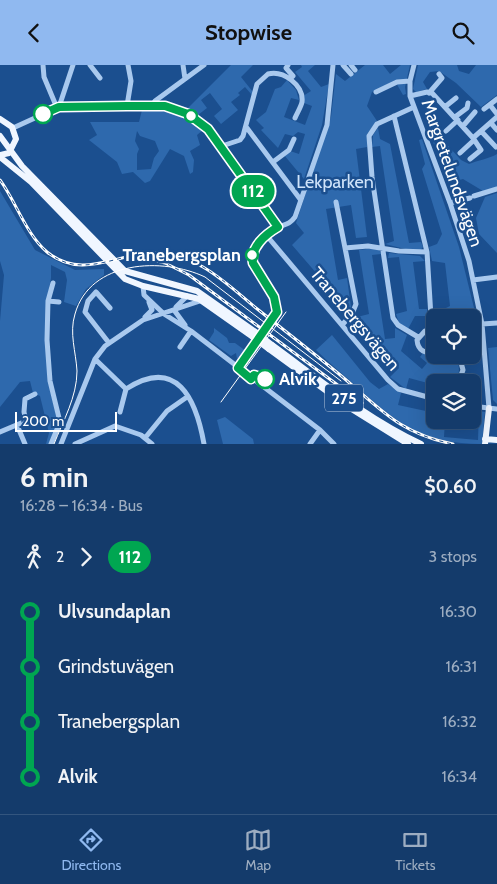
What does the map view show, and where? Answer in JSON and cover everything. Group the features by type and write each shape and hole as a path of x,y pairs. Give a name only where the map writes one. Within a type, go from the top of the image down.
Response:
{"main road":[{"path":"0,156 7,155 14,145 13,128 1,117"},
{"name":"275","path":"0,136 14,145 34,177 125,271 185,288 207,297 350,408 408,444"},
{"name":"275","path":"0,156 31,182 125,279 143,287 203,301 255,335"},
{"path":"143,287 149,283 180,289 185,288 187,296"},
{"name":"275","path":"271,347 353,404 395,431 421,444"},
{"path":"489,408 485,441 497,440"}],"street":[{"path":"43,65 44,77 58,107"},
{"path":"58,107 73,65"},
{"path":"90,65 100,78"},
{"path":"127,106 131,81 128,65"},
{"path":"183,65 186,79"},
{"path":"152,106 155,101 204,65"},
{"path":"288,65 286,67 293,76 290,79"},
{"path":"238,368 277,312 274,297 252,260 254,249 278,227 292,221 327,125 333,65"},
{"path":"344,65 352,70"},
{"name":"Margretelundsvägen","path":"414,65 410,81 410,96 450,203 473,280 482,325 489,408"},
{"path":"222,146 240,140 247,127 259,80 275,73 290,79 298,90 302,101 296,118"},
{"path":"410,96 429,93 442,78 438,74"},
{"path":"376,92 397,82 410,81"},
{"path":"429,93 446,107 481,150 470,159"},
{"path":"446,107 456,98"},
{"path":"484,109 497,99"},
{"path":"446,131 467,109 468,103"},
{"path":"460,153 497,116 490,105"},
{"path":"13,128 58,107 152,106 174,108 188,114 208,129 222,146 278,227"},
{"path":"414,107 377,124 369,136 372,177 393,318 398,325 418,337"},
{"path":"463,126 475,112"},
{"path":"394,116 427,252 430,309"},
{"path":"14,145 24,123"},
{"path":"491,123 497,130"},
{"path":"247,127 300,199"},
{"path":"481,131 496,147"},
{"path":"272,162 289,150 294,139"},
{"path":"450,203 497,189"},
{"path":"336,202 356,304 352,315 342,325"},
{"name":"Tranebergsvägen","path":"267,236 388,380 398,389 426,397"},
{"path":"345,248 368,245 417,253 427,252"},
{"path":"473,280 497,277"},
{"path":"51,444 60,422 48,363 48,301 53,283"},
{"path":"143,287 144,295 152,308 143,320"},
{"path":"109,343 86,312 88,301 96,292 110,308"},
{"path":"144,295 164,314 190,330"},
{"path":"174,309 187,296"},
{"path":"48,301 59,302"},
{"path":"61,444 95,359 109,343 143,320 193,302 203,301"},
{"path":"174,309 178,318 190,330 320,430 334,444"},
{"path":"482,325 497,323"},
{"path":"180,347 190,330"},
{"path":"426,331 418,337 420,349 426,353"},
{"path":"95,359 126,389"},
{"path":"120,412 126,389 150,377 168,377 180,386 188,397 200,426 204,444"},
{"path":"0,432 26,421 24,412 25,399 34,394"},
{"path":"145,438 167,411 188,397"},
{"path":"481,407 497,409"},
{"path":"17,425 25,444"},
{"path":"75,444 88,441 115,425 145,438 152,444"},
{"path":"310,444 320,430"}],"green space":[{"path":"231,65 253,65 241,77 253,92 252,95 245,87 238,93 240,95 231,102 238,110 221,124 214,116 222,109 210,93 201,100 207,108 198,115 187,109"},
{"path":"301,65 315,65 308,71 321,87 329,84 322,125 304,179 284,155 290,151 299,154 305,134 298,132 293,136 285,134 278,148 261,130 264,128 256,120 266,112 275,89 281,87 287,80 296,90 299,100 291,98 284,117 305,125 312,106 304,103 303,96 311,91 295,72 302,67"},
{"name":"Lekparken","path":"365,65 383,65 390,74 401,65 410,65 405,87 406,94 403,95 395,81 372,92 367,106 377,121 367,134 367,147 356,149 367,237 356,238 351,205 326,209 338,280 347,278 350,312 292,245 304,233 296,223 331,117 336,74 345,81"},
{"path":"418,65 457,65 459,71 469,74 476,65 497,65 497,95 481,107 456,83 439,71 430,72 423,82 427,89 416,92 413,89"},
{"path":"142,110 160,110 181,116 203,130 197,135 200,145 190,151 194,160 193,172 190,174 184,156 170,149 150,181 145,183 133,172 122,174 117,162 89,140 97,135 90,122 139,122","holes":["137,131 140,136 155,141 159,151 154,158 151,169 137,170 137,154 139,149 135,141"]},
{"path":"378,128 380,139 390,144 409,243 421,242 423,247 420,251 385,244 394,241 380,146 372,147 373,135"},
{"path":"439,136 461,160 469,164 497,154 497,187 483,191 463,179 449,183 433,142"},
{"path":"422,139 459,247 474,309 444,309 450,306 445,263 432,261 429,247 437,244 442,234 422,169 425,164 419,140"},
{"path":"0,191 35,250 75,270 104,269 104,275 86,289 76,306 64,302 67,280 65,272 51,265 47,302 48,381 58,424 49,444 46,444 49,433 40,396 33,393 30,381 20,382 0,407 0,321 4,275 0,261"},
{"path":"497,193 497,253 479,234 476,218 485,197"},
{"path":"379,249 381,254 372,255 385,339 395,338 395,328 407,335 401,351 422,369 426,364 458,364 458,374 426,374 426,383 409,378 406,389 390,377 399,368 357,317 369,314 359,250"},
{"path":"389,253 420,256 425,261 413,262 419,309 426,309 426,316 415,316 408,329 399,323 396,314 407,311 399,257 388,258"},
{"path":"214,328 227,338 229,343 235,343 246,351 237,359 236,353 231,356 209,340 214,332"},
{"path":"332,335 370,382 379,389 388,384 401,393 398,405 426,411 426,429 444,429 444,437 478,440 478,429 481,429 481,411 485,412 482,444 443,440 427,436 413,429 385,411 316,350"},
{"path":"497,347 497,404 493,400 488,348"},
{"path":"423,353 426,353 426,362 420,357"},
{"path":"225,417 253,439 254,444 223,444 217,420"}],"tram line":[{"path":"54,444 75,390 77,371 73,335 75,314 83,296 96,283 112,273 130,268 149,266 169,267 205,277 341,381"},
{"path":"221,402 286,312"}],"railway":[{"path":"0,180 33,236 47,252 59,259 70,264 82,265 141,254 157,253 181,257 196,263 224,281 391,418 418,433 453,444"},
{"path":"145,258 165,263 189,275 362,403"}],"bus line":[{"name":"112","path":"43,114 59,107 165,106 188,114 208,129 222,146 278,227 256,246 252,257 253,263 276,301 277,312 274,319 238,368 251,379 254,375 265,379"}],"place":[{"name":"Tranebergsplan","path":"252,255"},
{"name":"Alvik","path":"265,379"}]}
